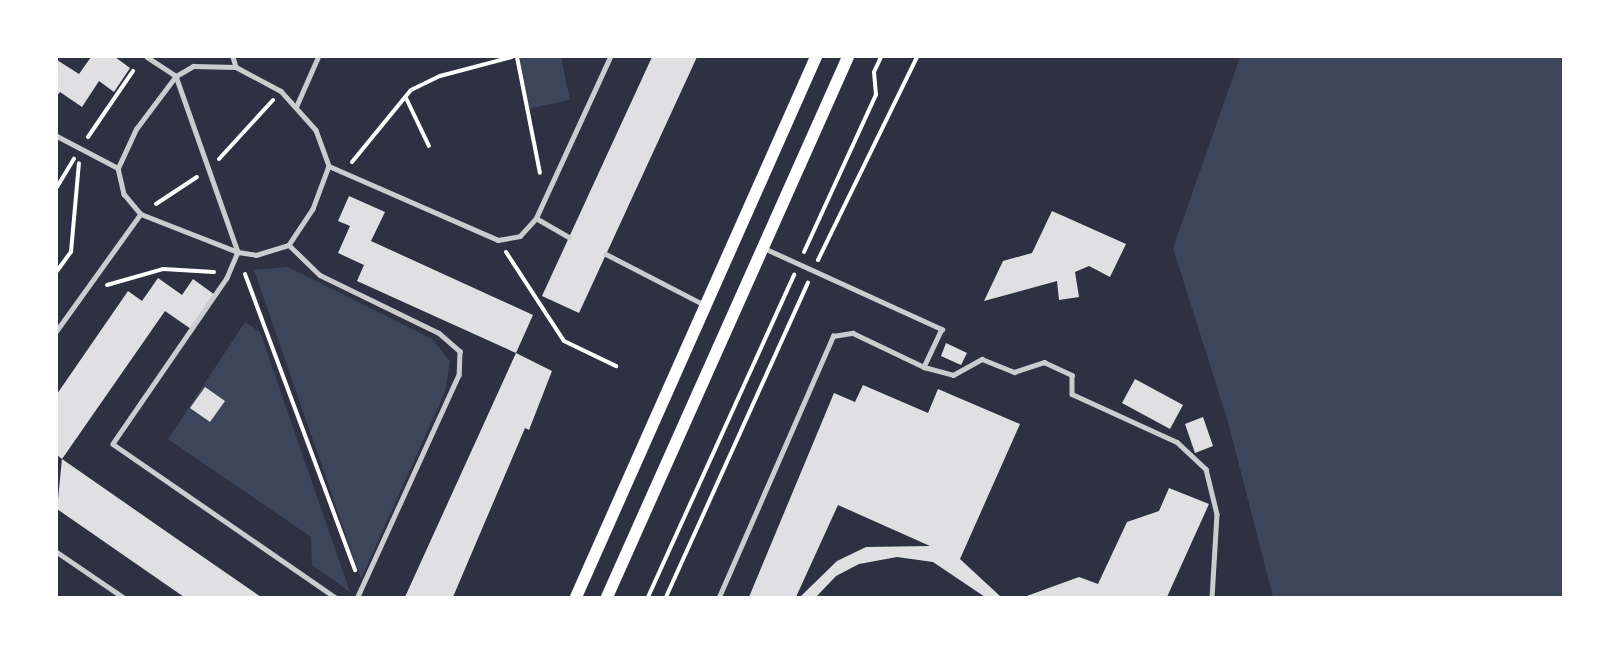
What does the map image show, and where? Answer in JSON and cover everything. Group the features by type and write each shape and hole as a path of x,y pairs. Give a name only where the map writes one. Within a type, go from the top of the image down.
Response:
{"main road":[{"path":"576,597 816,57"},
{"path":"606,597 848,57"}],"lane":[{"path":"147,57 176,76 238,252 227,278 112,444 335,597"},
{"path":"233,57 236,67"},
{"path":"296,107 318,57"},
{"path":"329,166 498,240 520,236 536,218 610,57"},
{"path":"193,66 236,67 281,91 316,130 329,166 313,209 289,245 256,255 238,252 168,229 141,213 124,194 118,168 136,129 176,76 193,66"},
{"path":"57,136 118,168"},
{"path":"57,331 141,213"},
{"path":"536,218 569,237"},
{"path":"289,245 320,275 439,333 460,351 459,375 359,595"},
{"path":"764,248 942,329 924,367"},
{"path":"606,254 707,306"},
{"path":"718,597 833,336 853,333 924,367 953,375 982,359 1014,372 1044,362 1072,375 1072,394 1177,442 1206,470 1217,514 1212,597"},
{"path":"57,552 123,597"}],"path":[{"path":"345,172 406,98 440,76 512,57"},
{"path":"517,57 545,198"},
{"path":"648,597 876,95 874,72 881,57"},
{"path":"666,597 813,270 917,57"},
{"path":"57,187 133,71"},
{"path":"406,98 429,146"},
{"path":"57,272 71,252 81,148"},
{"path":"498,240 564,341 616,366"},
{"path":"238,252 250,293 359,595"},
{"path":"78,299 163,269 196,267 227,278 250,293"}],"shaded area":[{"path":"517,57 561,57 570,100 528,109"},
{"path":"1240,57 1563,57 1563,597 1273,597 1228,422 1173,248"},
{"path":"288,267 432,339 450,361 445,392 361,579 254,270"},
{"path":"245,322 260,332 350,592 312,565 311,537 168,439"}],"building":[{"path":"91,57 115,57 130,68 114,92 99,81 82,107 60,92 57,96 57,60 79,74"},
{"path":"652,57 697,57 579,313 542,296"},
{"path":"349,196 385,212 371,241 533,315 516,353 357,281 364,265 338,253 350,226 338,221"},
{"path":"1052,211 1126,244 1110,277 1089,266 1075,272 1079,297 1059,300 1057,281 984,301 1003,261 1032,253"},
{"path":"158,278 182,295 193,279 215,295 191,329 165,311 62,459 57,455 57,394 128,291 142,301"},
{"path":"946,343 967,353 961,365 941,356"},
{"path":"516,353 552,371 529,430 525,428 453,597 405,597"},
{"path":"1135,379 1183,405 1170,429 1122,403"},
{"path":"863,385 928,413 938,389 1020,424 960,559 1001,597 985,597 933,562 897,557 859,564 836,576 816,597 800,597 837,561 866,547 930,546 838,505 796,597 749,597 834,393 855,402"},
{"path":"205,387 225,401 210,422 190,408"},
{"path":"1203,417 1213,446 1195,453 1185,424"},
{"path":"62,459 261,597 184,597 57,509"},
{"path":"1169,488 1209,504 1167,597 1024,597 1079,577 1098,584 1127,522 1159,511"}]}
